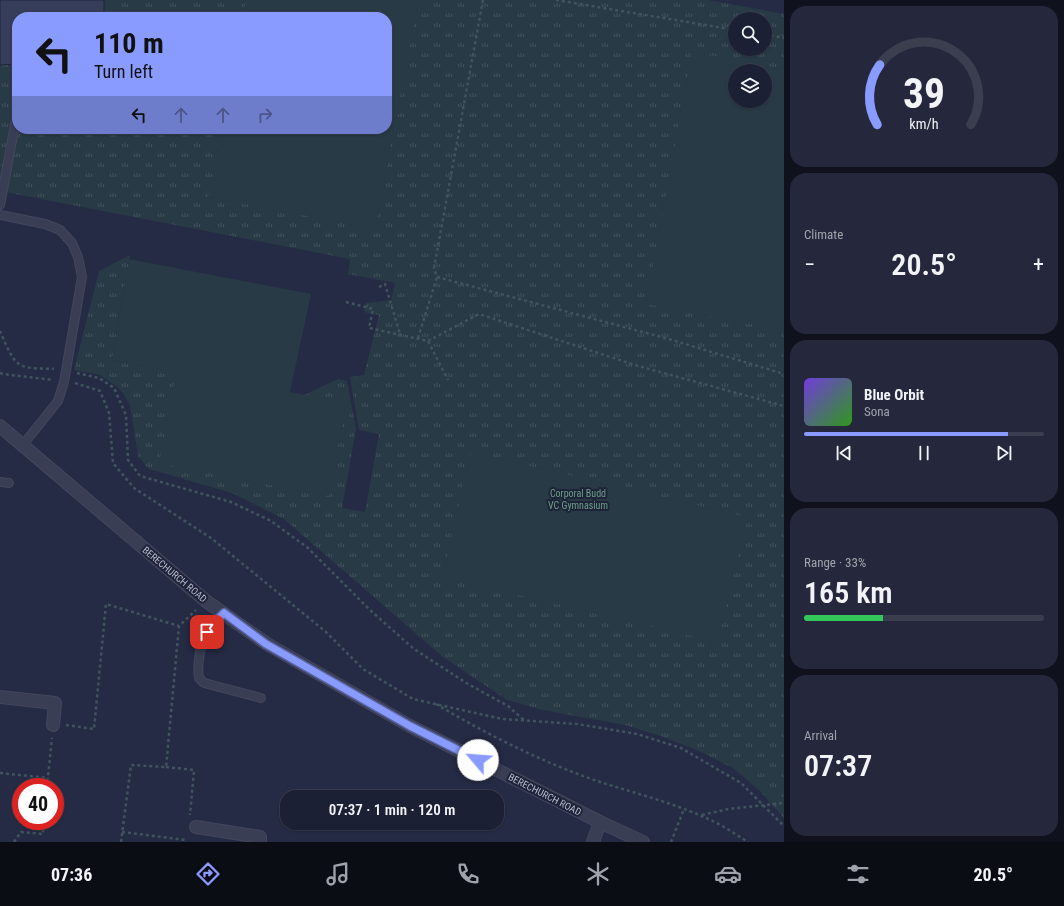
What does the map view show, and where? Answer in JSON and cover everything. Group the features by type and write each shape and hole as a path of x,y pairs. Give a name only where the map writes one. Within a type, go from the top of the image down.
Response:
{"street":[{"name":"BERECHURCH ROAD","path":"0,426 206,601 266,644 410,726 600,822 644,842"},
{"path":"0,697 55,702 54,725"},
{"path":"593,842 600,822"},
{"path":"196,827 260,837 260,842"}],"lane":[{"path":"0,205 13,134"},
{"path":"0,215 45,224 60,230 72,243 78,257 82,277 64,382 58,401 22,446"},
{"path":"0,482 9,483"},
{"path":"224,613 211,626 202,642 198,673 199,678 204,683 261,698"}],"path":[{"path":"418,338 437,277 434,268 483,0"},
{"path":"556,0 728,29"},
{"path":"772,35 784,38"},
{"path":"437,277 669,339 784,374"},
{"path":"379,287 384,284 400,334"},
{"path":"346,302 373,309 369,328 428,341 479,314 638,366 784,406"},
{"path":"0,331 13,360 24,367 65,370 99,378 114,388 126,415 128,460 140,476 231,502 271,521 308,548 370,610 414,649 468,684 508,706 525,721"},
{"path":"428,341 448,380"},
{"path":"0,373 26,378 77,384 100,391 109,413 113,463 134,488 211,538 326,632 363,669 413,699 502,719 577,724 637,734 681,748 742,782 784,826"},
{"path":"166,767 179,626 206,601"},
{"path":"0,773 48,778 54,725 94,729 106,604 179,626"},
{"path":"434,703 498,739 547,761 583,776 684,809 701,816 748,842"},
{"path":"121,842 131,765 194,770 189,822 196,827"},
{"path":"701,816 728,809 784,803"},
{"path":"671,842 684,809"},
{"path":"122,832 186,841 187,830 196,827"},
{"path":"14,842 21,832 43,834 43,830"}],"green space":[{"name":"Corporal Budd VC Gymnasium","path":"0,0 708,0 784,14 784,818 760,791 733,768 699,751 664,737 625,725 543,710 507,700 443,657 284,519 232,493 149,469 138,456 130,405 123,393 100,375 74,370 99,271 130,255 112,360 346,403 304,395 338,379 347,381 356,429 342,508 365,512 379,434 359,430 350,377 364,375 379,315 364,312 366,303 391,300 395,283 348,274 350,259 0,191"},
{"path":"246,0 418,1 375,229 208,197 220,134 392,134 392,12 244,12"},
{"path":"692,52 757,64 728,64 728,108 772,108 772,67 784,69 784,330 646,304"},
{"path":"129,259 311,294 290,392 346,403 329,496 159,464 176,372 112,360"},
{"path":"471,452 747,517 718,642 442,577"}],"building":[{"path":"0,0 104,0 104,12 12,12 12,64 0,65"}],"route":[{"path":"207,632 224,613 266,644 410,726 478,760"}]}
